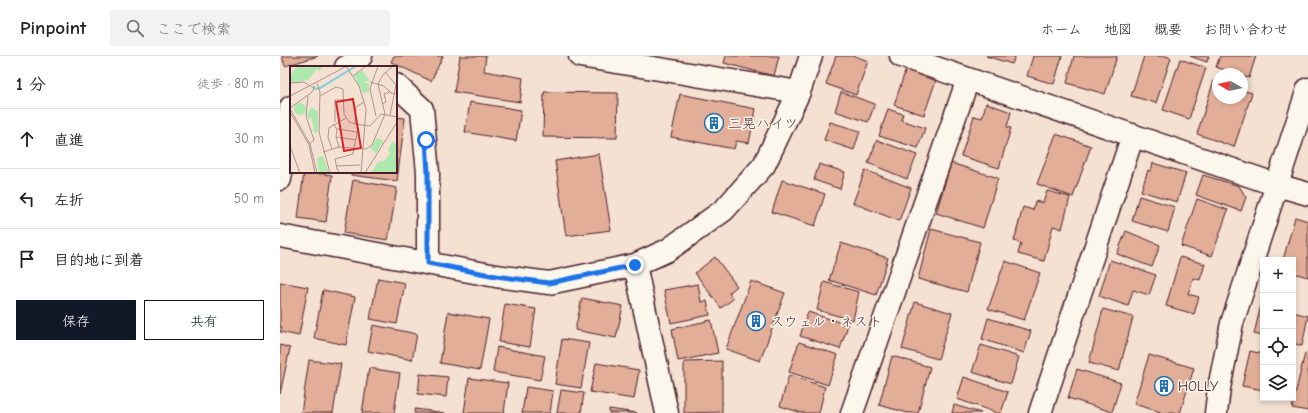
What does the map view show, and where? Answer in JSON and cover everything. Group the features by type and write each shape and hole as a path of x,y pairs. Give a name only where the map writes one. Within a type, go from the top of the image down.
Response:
{"street":[{"path":"580,56 799,92"},
{"path":"280,236 496,276 549,283 635,265 674,246 724,210 764,165 799,92 811,56"},
{"path":"901,56 1308,194"},
{"path":"852,413 968,79"},
{"path":"397,86 422,109 428,173 428,263"},
{"path":"1216,413 1219,388 1232,323 1308,89"},
{"path":"280,179 290,113"},
{"path":"1040,413 1133,135"},
{"path":"635,265 667,413"}],"building":[{"path":"282,56 318,56 285,66"},
{"path":"394,56 443,56 431,81 391,62"},
{"path":"460,56 486,56 484,71 523,78 520,102 454,92"},
{"path":"726,56 779,56 774,76 724,63"},
{"path":"836,56 855,56 868,61 856,95 826,84"},
{"path":"986,56 1015,56 1012,64"},
{"path":"1033,56 1062,56 1054,84 1027,76"},
{"path":"1074,56 1117,56 1105,94 1067,83"},
{"path":"1144,56 1166,56 1171,58 1156,103 1131,96"},
{"path":"1190,56 1209,56 1207,62"},
{"path":"1220,56 1256,56 1249,78 1248,68 1216,67"},
{"path":"1180,59 1206,68 1189,119 1163,110"},
{"path":"906,69 936,80 924,115 894,105"},
{"path":"1212,86 1212,104 1248,104 1248,92 1252,93 1234,147 1197,134"},
{"path":"544,92 618,93 617,138 543,137"},
{"path":"841,92 875,104 868,122 835,111"},
{"name":"三晃ハイツ","path":"680,94 756,109 749,143 736,141 734,149 671,137"},
{"path":"470,102 521,110 516,141 465,132"},
{"path":"986,103 1011,112 1007,127 1011,128 999,168 961,156 974,116 982,118"},
{"path":"888,109 903,114 901,120 925,128 918,148 879,136"},
{"path":"397,117 405,118 397,181 351,175 351,173 397,173"},
{"path":"830,122 860,131 854,150 824,140"},
{"path":"1056,134 1091,146 1073,197 1037,184"},
{"path":"877,140 917,155 907,179 868,163"},
{"path":"599,154 611,230 566,236 555,161"},
{"path":"951,163 998,178 983,228 936,213"},
{"path":"1153,163 1186,173 1177,202 1141,191 1148,170 1151,171"},
{"path":"819,164 845,172 840,189 814,180"},
{"path":"865,170 911,188 899,221 853,203"},
{"path":"304,173 332,175 326,222 298,218"},
{"path":"1203,175 1239,186 1246,197 1241,211 1196,195"},
{"path":"353,180 397,188 388,240 344,233"},
{"path":"782,180 825,194 815,226 772,212"},
{"path":"1047,191 1070,197 1062,229 1053,226 1044,261 1018,254 1021,243 1014,241 1023,207 1033,210 1035,201 1043,203"},
{"path":"1139,196 1175,207 1168,232 1132,221"},
{"path":"1197,199 1228,210 1212,256 1181,246"},
{"path":"1295,217 1308,221 1308,277 1296,274 1296,257 1284,257"},
{"path":"931,229 980,242 967,292 918,279"},
{"path":"1126,231 1160,245 1152,267 1117,254"},
{"path":"841,243 888,258 876,295 829,280"},
{"path":"715,257 737,286 729,293 733,299 721,308 695,273"},
{"path":"1180,257 1205,264 1200,280 1193,278 1188,294 1199,297 1194,314 1166,306"},
{"path":"1110,260 1156,275 1149,295 1133,290 1128,306 1099,296"},
{"path":"1005,261 1040,273 1024,320 988,309"},
{"path":"378,278 405,283 397,324 370,319"},
{"name":"スウェル・ネスト","path":"751,281 785,293 760,361 726,349"},
{"path":"280,282 308,287 299,336 280,332 282,327 280,327"},
{"path":"824,282 859,292 853,320 817,310"},
{"path":"698,284 701,302 707,301 710,315 671,323 664,290"},
{"path":"323,290 355,297 346,345 314,338"},
{"path":"582,298 623,306 616,338 575,330"},
{"path":"915,302 952,313 938,359 902,349"},
{"path":"505,304 536,309 530,347 499,342"},
{"path":"1103,309 1133,317 1119,371 1089,363"},
{"path":"1260,309 1260,335 1254,334"},
{"path":"448,312 489,319 480,370 440,363"},
{"path":"808,312 848,325 840,349 800,336"},
{"path":"1296,313 1308,316 1302,346 1296,344"},
{"path":"988,318 1031,331 1024,353 982,339"},
{"path":"711,320 718,353 678,361 672,329"},
{"path":"373,325 417,334 412,360 368,351"},
{"path":"562,339 589,343 581,388 555,384"},
{"path":"799,342 838,355 828,385 789,372"},
{"path":"280,345 290,348 280,394"},
{"path":"981,345 1019,357 1011,384 972,372"},
{"path":"497,347 545,356 540,380 493,372"},
{"path":"1250,351 1260,353 1260,389 1242,386"},
{"path":"1305,353 1308,354 1308,411 1292,408 1294,401 1296,401 1296,391"},
{"name":"HOLLY","path":"1149,355 1194,368 1180,413 1164,413 1134,404"},
{"path":"892,356 930,367 918,413 908,413 879,405"},
{"path":"309,360 341,364 333,413 301,413"},
{"path":"722,361 722,412 684,413 684,362"},
{"path":"596,363 639,370 634,399 590,392"},
{"path":"369,368 400,373 394,413 362,413"},
{"path":"1077,369 1121,383 1112,412 1068,398"},
{"path":"420,374 448,377 446,397 418,394"},
{"path":"789,375 825,387 819,413 802,413 780,406"},
{"path":"964,377 1008,392 1001,413 997,413 957,399"},
{"path":"469,378 508,383 504,413 464,413"},
{"path":"526,387 553,391 550,413 522,413"},
{"path":"561,390 584,393 581,413 557,413"},
{"path":"954,405 981,413 952,413"},
{"path":"415,409 445,413 414,413"},
{"path":"609,409 637,413 609,413"}],"place":[{"name":"三晃ハイツ","path":"714,123"},
{"name":"スウェル・ネスト","path":"756,321"},
{"name":"HOLLY","path":"1164,386"}],"route":[{"path":"426,140 428,173 428,263 496,276 549,283 635,265"}]}
